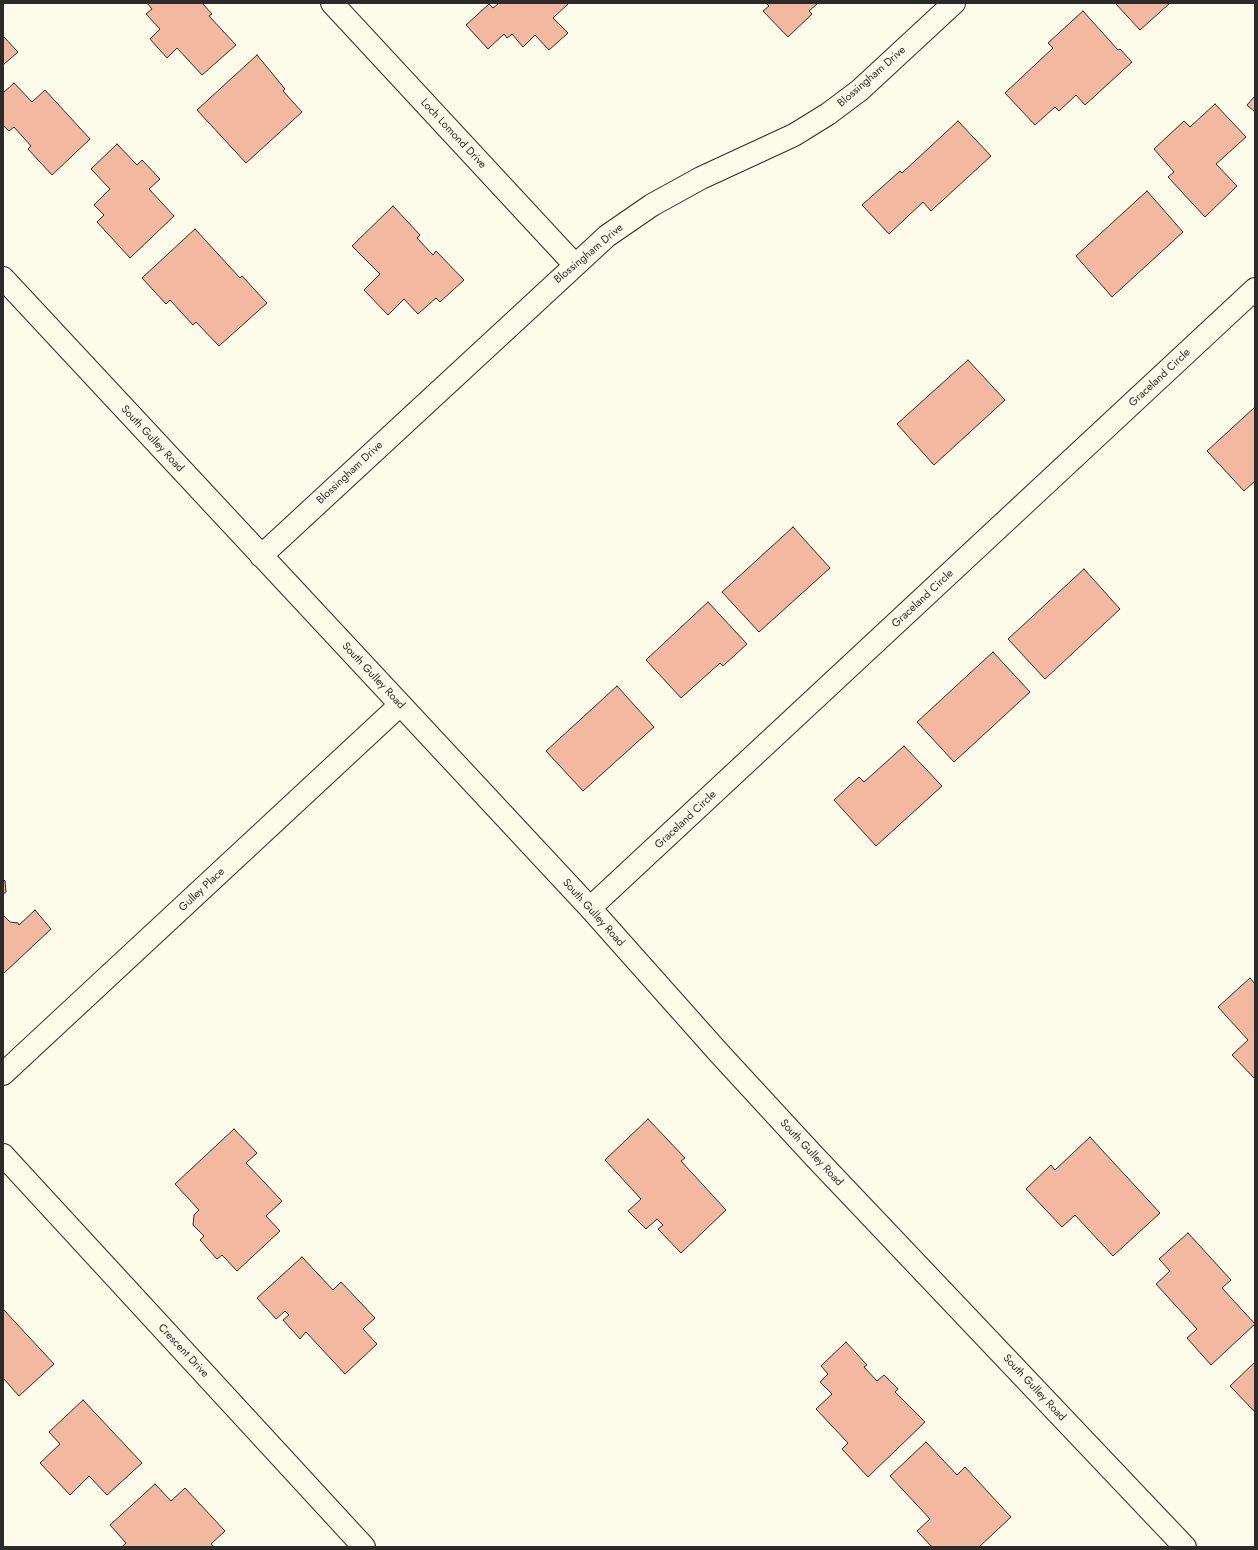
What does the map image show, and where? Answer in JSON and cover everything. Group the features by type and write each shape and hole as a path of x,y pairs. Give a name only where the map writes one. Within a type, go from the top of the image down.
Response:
{"street":[{"name":"Blossingham Drive","path":"261,556 607,236 652,205 701,178 794,135 828,114 860,90 954,3"},
{"name":"Loch Lomond Drive","path":"340,6 575,265"},
{"name":"South Gulley Road","path":"3,278 590,908 719,1053 813,1155 1185,1547"},
{"name":"Graceland Circle","path":"590,908 1255,289"},
{"name":"Gulley Place","path":"3,1074 400,705"},
{"name":"Crescent Drive","path":"3,1156 364,1547"}],"building":[{"path":"147,3 202,3 212,14 209,16 236,45 202,75 177,48 167,58 150,39 160,29 146,14 152,9"},
{"path":"499,3 569,3 553,18 568,33 549,50 535,35 523,47 512,34 507,38 504,34 488,49 466,25 489,4 493,8"},
{"path":"766,3 818,3 809,11 812,14 788,37 763,11 769,6"},
{"path":"1115,3 1170,3 1140,30"},
{"path":"1083,11 1118,50 1120,49 1132,62 1085,105 1076,95 1059,111 1055,107 1035,125 1005,93 1053,48 1048,43"},
{"path":"3,36 18,52 3,65"},
{"path":"257,55 285,89 283,91 302,112 246,163 197,110"},
{"path":"14,83 32,102 45,90 90,139 52,175 28,149 31,146 14,127 9,131 3,125 3,93"},
{"path":"1255,96 1255,112 1247,105"},
{"path":"1215,104 1246,137 1216,164 1237,186 1205,217 1168,177 1174,172 1154,149 1184,121 1190,127"},
{"path":"958,121 991,156 931,211 923,202 889,234 862,205 900,171 902,173"},
{"path":"117,144 137,165 142,160 160,179 149,189 174,216 130,258 97,222 104,215 94,205 110,189 91,169"},
{"path":"1147,191 1183,232 1112,297 1076,256"},
{"path":"393,206 420,235 417,238 433,255 436,251 464,280 440,302 436,298 418,314 404,299 388,315 364,290 380,274 352,246"},
{"path":"195,229 240,278 242,276 267,303 219,346 196,322 193,325 170,300 166,304 142,278"},
{"path":"968,360 1005,400 934,465 897,424"},
{"path":"1255,407 1255,481 1244,491 1207,451"},
{"path":"793,527 830,568 759,632 722,592"},
{"path":"1084,569 1120,609 1045,679 1008,639"},
{"path":"708,602 747,644 723,666 720,663 681,698 646,660"},
{"path":"993,652 1030,692 954,762 917,722"},
{"path":"617,686 654,727 583,791 546,751"},
{"path":"904,746 942,786 876,846 834,800 859,777 864,782"},
{"path":"3,879 5,881 6,892 3,894"},
{"path":"35,910 51,929 3,974 3,915 10,922 18,923 19,925"},
{"path":"1250,978 1255,984 1255,1079 1232,1055 1248,1040 1218,1007"},
{"path":"648,1119 685,1158 681,1161 726,1210 681,1253 658,1229 663,1225 657,1219 646,1229 628,1211 641,1199 605,1160"},
{"path":"234,1129 257,1153 246,1163 282,1201 266,1216 280,1231 237,1271 222,1255 217,1259 200,1240 204,1236 193,1225 194,1215 199,1210 175,1184"},
{"path":"1090,1137 1160,1213 1113,1256 1075,1215 1062,1227 1026,1189 1051,1165 1055,1170"},
{"path":"1188,1233 1231,1280 1222,1288 1255,1324 1211,1365 1187,1338 1197,1329 1156,1284 1170,1271 1159,1259"},
{"path":"302,1257 333,1290 341,1282 375,1318 363,1329 377,1344 345,1374 306,1332 300,1339 283,1320 289,1315 285,1311 276,1319 257,1298"},
{"path":"3,1309 54,1364 19,1396 3,1378"},
{"path":"846,1342 867,1365 864,1367 877,1381 884,1375 898,1389 895,1392 925,1422 868,1477 842,1449 848,1443 816,1409 832,1394 820,1382 828,1374 821,1366"},
{"path":"1255,1362 1255,1412 1230,1386"},
{"path":"83,1400 142,1463 107,1495 89,1476 70,1495 40,1463 60,1444 49,1432"},
{"path":"926,1442 957,1475 965,1467 1011,1517 979,1547 932,1547 917,1531 930,1519 890,1476"},
{"path":"155,1484 171,1501 185,1488 225,1531 211,1544 214,1547 122,1547 126,1543 110,1525"}]}
